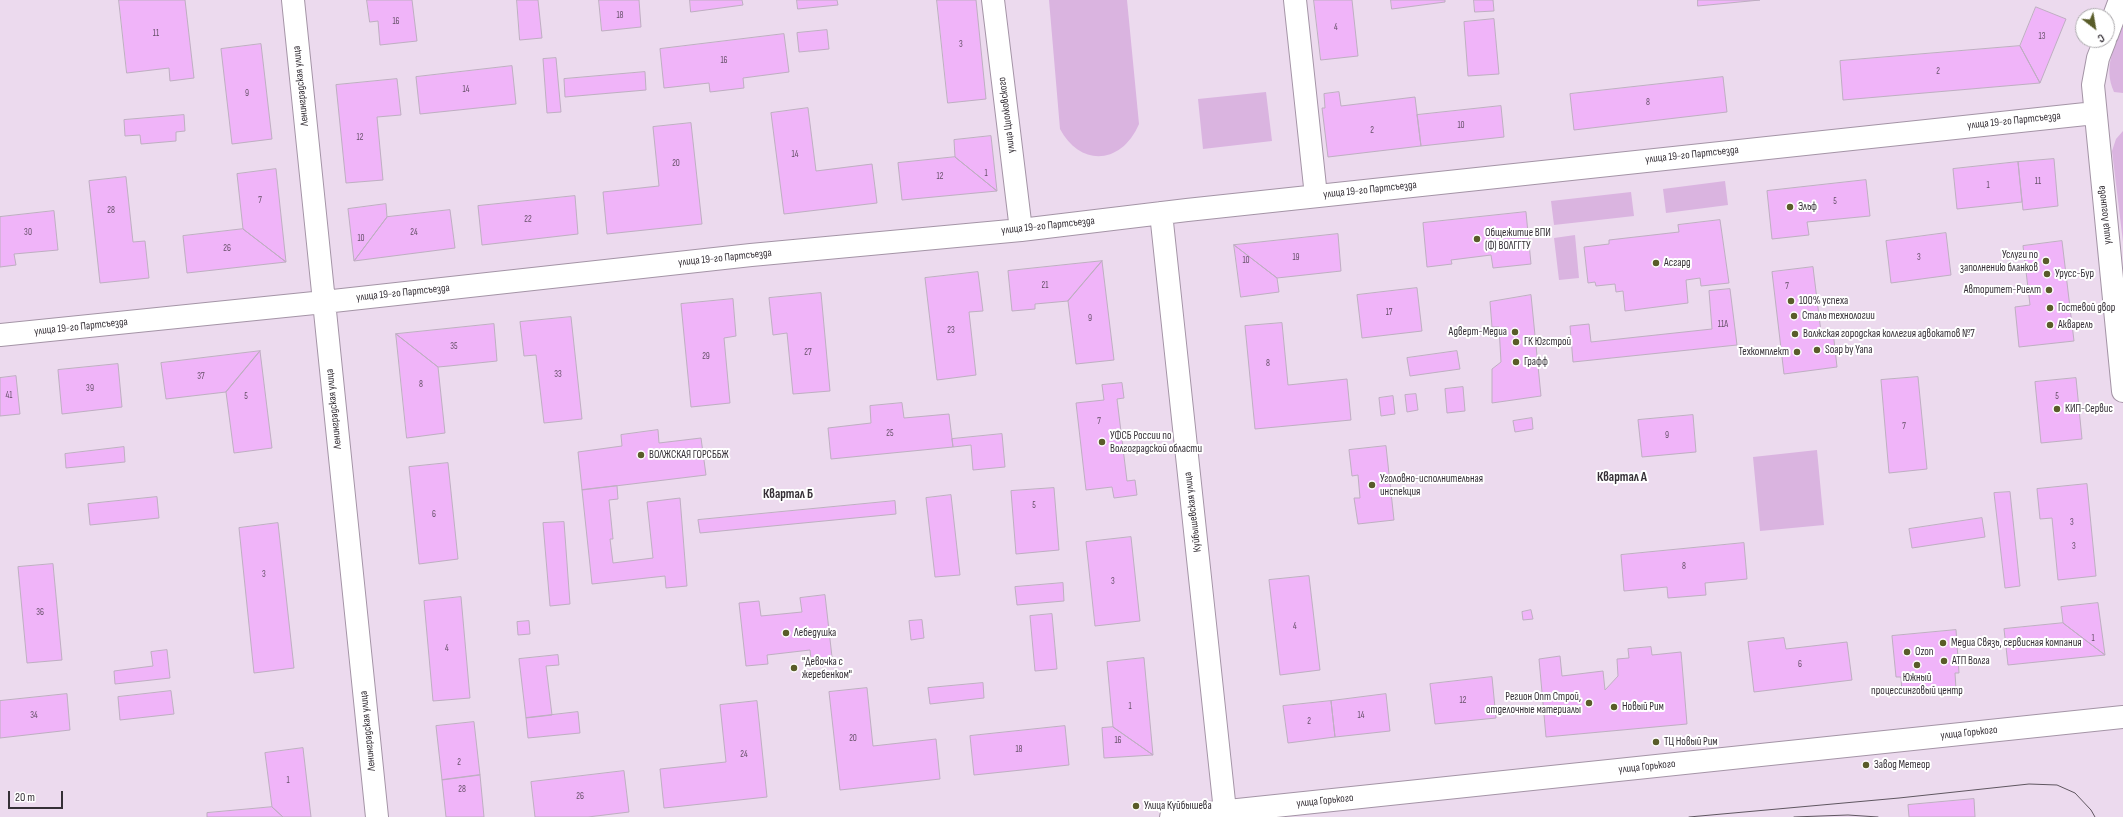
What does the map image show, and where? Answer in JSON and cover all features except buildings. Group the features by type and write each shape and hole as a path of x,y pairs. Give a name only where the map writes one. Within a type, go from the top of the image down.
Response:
{"street":[{"name":"Ленинградская улица","path":"293,0 377,817"},
{"name":"улица Циолковского","path":"993,0 1021,230"},
{"path":"1295,0 1316,196"},
{"path":"2115,13 2120,0"},
{"name":"улица Логинова","path":"2102,48 2098,58 2092,86 2123,391"},
{"name":"улица 19-го Партсъезда","path":"0,335 324,302 751,255 1021,230 1316,196 2095,113"},
{"name":"Куйбышевская улица","path":"1161,213 1225,811"},
{"name":"улица Горького","path":"1171,817 2123,717"}],"shaded area":[{"path":"1049,0 1127,0 1139,124 1132,137 1122,147 1112,153 1101,156 1090,155 1079,150 1069,142 1060,129"},
{"path":"2123,26 2123,93 2114,92 2111,83 2110,66 2115,46"},
{"path":"1266,92 1272,141 1203,149 1198,99"},
{"path":"2123,131 2123,242 2112,151 2116,139"},
{"path":"1725,181 1728,205 1666,213 1663,189"},
{"path":"1631,192 1634,216 1554,225 1551,201"},
{"path":"1575,235 1579,278 1559,280 1554,238"},
{"path":"1817,450 1824,525 1760,531 1753,457"}],"tram line":[{"path":"1689,817 1899,798 2029,784 2057,785 2075,793 2091,810 2095,817"},
{"path":"1794,817 1848,815 1878,817"}],"place":[{"name":"Эльф","path":"1790,207"},
{"name":"Общежитие ВПИ (Ф) ВОЛГГТУ","path":"1477,239"},
{"name":"Услуги по заполнению бланков","path":"2046,261"},
{"name":"Асгард","path":"1656,263"},
{"name":"Урусс-Бур","path":"2047,274"},
{"name":"Авторитет-Риелт","path":"2049,290"},
{"name":"100% успеха","path":"1791,301"},
{"name":"Гостевой двор","path":"2050,308"},
{"name":"Сталь технологии","path":"1794,316"},
{"name":"Акварель","path":"2050,325"},
{"name":"Адверт-Медиа","path":"1515,332"},
{"name":"Волжская городская коллегия адвокатов №7","path":"1795,334"},
{"name":"ГК Югстрой","path":"1516,342"},
{"name":"Soap by Yana","path":"1817,350"},
{"name":"Техкомплект","path":"1797,352"},
{"name":"Графф","path":"1516,362"},
{"name":"КИП-Сервис","path":"2057,409"},
{"name":"УФСБ России по Волгоградской области","path":"1102,442"},
{"name":"ВОЛЖСКАЯ ГОРСББЖ","path":"641,455"},
{"name":"Уголовно-исполнительная инспекция","path":"1372,485"},
{"name":"Лебедушка","path":"786,633"},
{"name":"Медиа Связь, сервисная компания","path":"1943,643"},
{"name":"Ozon","path":"1907,652"},
{"name":"АТП Волга","path":"1944,661"},
{"name":"Южный процессинговый центр","path":"1917,665"},
{"name":"\"Девочка с жеребенком\"","path":"794,668"},
{"name":"Регион Опт Строй, отделочные материалы","path":"1589,703"},
{"name":"Новый Рим","path":"1614,707"},
{"name":"ТЦ Новый Рим","path":"1656,742"},
{"name":"Завод Метеор","path":"1866,765"},
{"name":"Улица Куйбышева","path":"1136,806"}],"district":[{"name":"Квартал А","path":"1622,478"},
{"name":"Квартал Б","path":"788,495"}]}
